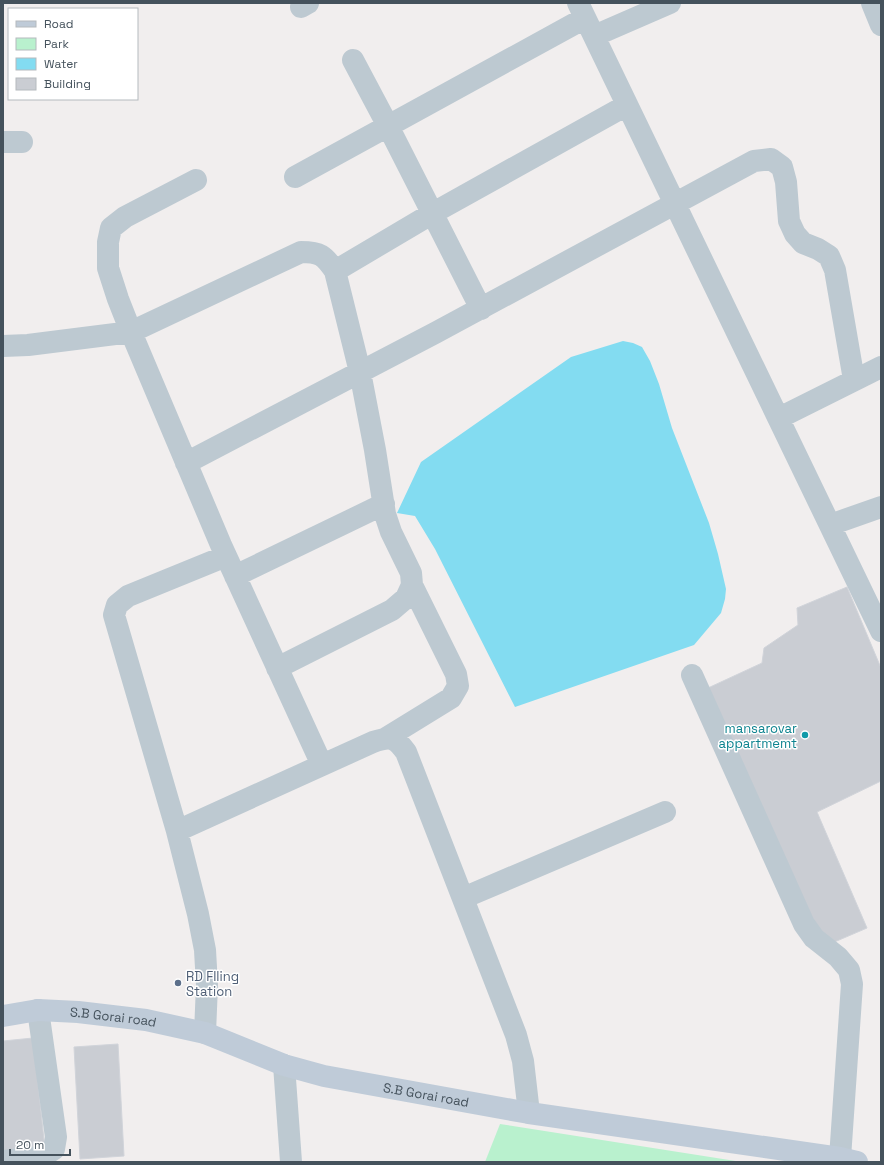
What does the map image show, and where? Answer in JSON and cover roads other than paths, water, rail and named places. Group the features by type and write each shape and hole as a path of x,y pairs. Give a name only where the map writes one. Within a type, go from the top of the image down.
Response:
{"street":[{"path":"295,177 586,19 670,3"},
{"path":"586,19 881,631"},
{"path":"352,60 434,213 481,309"},
{"path":"335,270 627,105"},
{"path":"186,463 481,309 754,161 771,159 782,167 786,182 789,220 795,234 803,243 818,249 829,256 835,270 854,380"},
{"path":"196,180 125,217 111,228 108,242 108,268 118,300 131,332 226,556 322,765"},
{"path":"3,346 28,345 131,332 301,252 314,252 327,259 335,270 360,372 375,450 385,514 391,532 410,572 412,584 456,674 458,686 451,698 386,738 373,742 177,831"},
{"path":"779,418 881,367"},
{"path":"235,576 384,504"},
{"path":"830,525 881,507"},
{"path":"205,1033 207,985 205,950 198,914 177,831 114,615 117,606 128,596 226,556"},
{"path":"277,668 392,610 406,598 412,584"},
{"path":"692,675 804,924 814,938 838,957 849,970 852,984 848,1160"},
{"path":"386,738 398,741 406,752 516,1035 523,1061 529,1113"},
{"path":"463,898 665,812"},
{"path":"3,1161 42,1157 54,1149 56,1137 38,1010"},
{"name":"S.B Gorai road","path":"3,1016 38,1010 78,1012 146,1020 205,1033 284,1065 324,1076 529,1113 848,1160"},
{"path":"284,1065 291,1162"}],"water":[{"path":"623,341 642,347 650,361 659,384 672,428 709,523 718,554 726,589 721,613 694,645 515,707 435,549 415,516 397,513 421,462 571,357"}],"place":[{"name":"mansarovar appartmemt","path":"805,735"},
{"name":"RD FIling Station","path":"178,983"}]}
